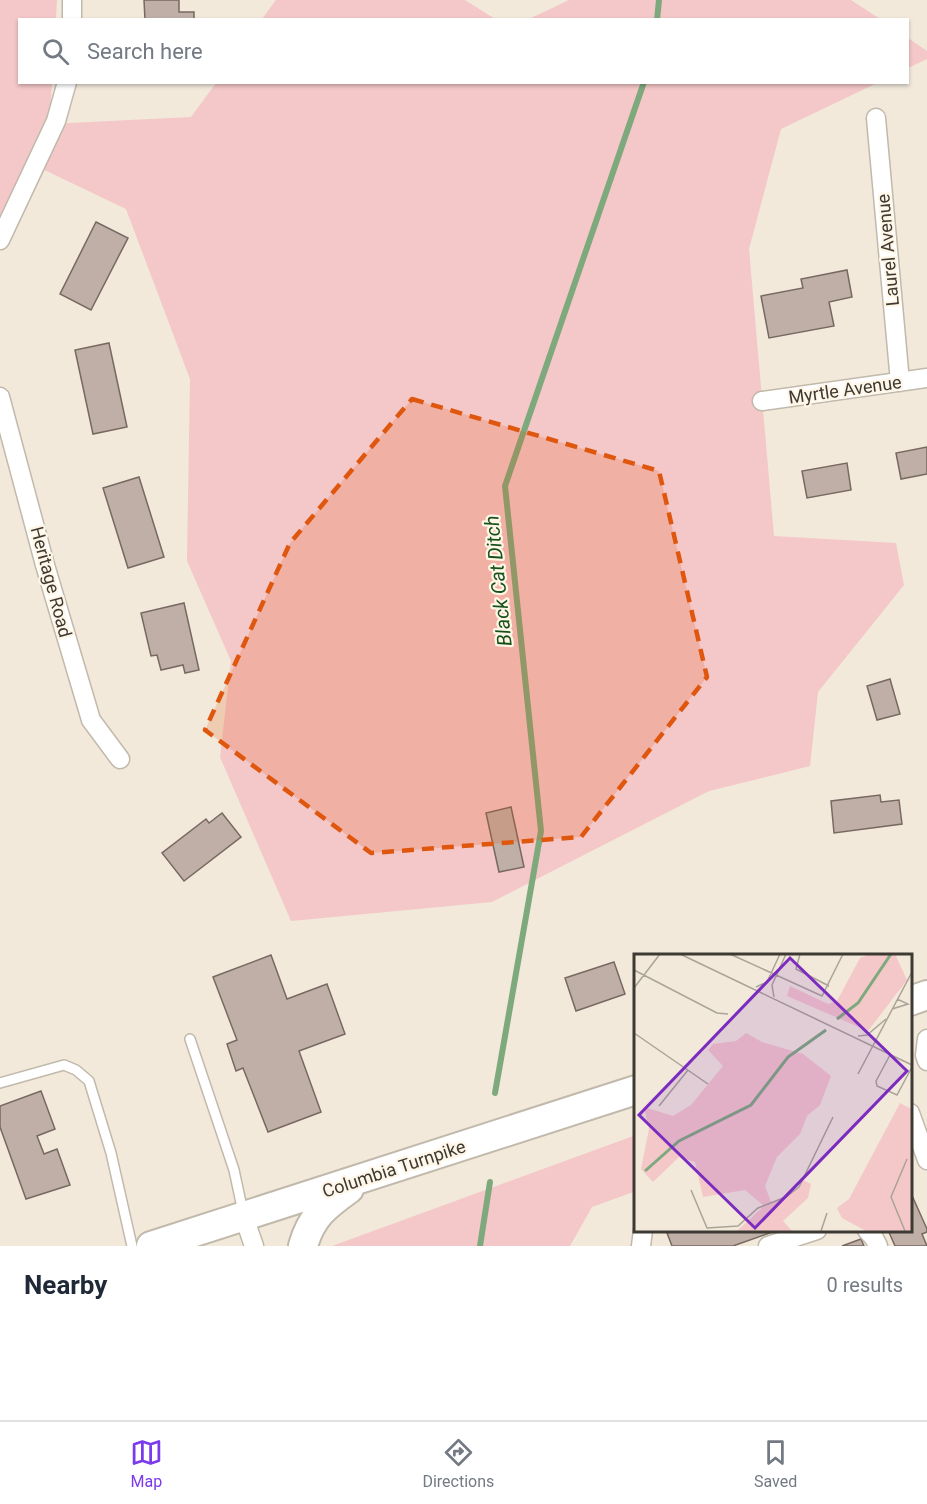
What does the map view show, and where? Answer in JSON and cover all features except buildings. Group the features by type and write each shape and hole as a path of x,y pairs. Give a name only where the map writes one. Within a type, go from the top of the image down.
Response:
{"main road":[{"path":"912,1000 927,995"},
{"name":"Columbia Turnpike","path":"151,1246 634,1091"},
{"path":"303,1246 306,1232 324,1207 364,1178"}],"street":[{"path":"72,0 72,18"},
{"path":"0,240 56,121 66,84"},
{"name":"Laurel Avenue","path":"876,118 900,382"},
{"name":"Myrtle Avenue","path":"762,401 927,378"},
{"name":"Heritage Road","path":"0,397 45,565 91,720 120,759"},
{"path":"927,1039 925,1055 927,1061"},
{"path":"912,1111 927,1106"},
{"path":"912,1118 927,1161"},
{"path":"244,1217 254,1246"},
{"path":"641,1246 643,1231"},
{"path":"768,1246 814,1231"},
{"path":"868,1231 878,1246"}],"lane":[{"path":"190,1039 234,1170 244,1217"},
{"path":"0,1083 64,1065 76,1070 89,1081 111,1153 132,1246"}],"highlighted area":[{"path":"412,399 659,471 707,677 581,837 371,853 205,730 290,543"}],"shaded area":[{"path":"0,0 57,0 56,18 18,18 18,84 52,84 49,124 191,117 215,84 875,84 781,129 749,249 774,536 896,543 904,585 818,692 810,766 709,791 492,902 291,921 220,757 231,661 187,561 190,379 126,209 34,165 0,248"},
{"path":"276,0 465,0 493,18 263,18"},
{"path":"569,0 851,0 878,18 531,18"},
{"path":"909,39 927,51 927,59 909,68"},
{"path":"634,1136 634,1192 592,1207 570,1246 332,1246"}],"waterway":[{"name":"Black Cat Ditch","path":"657,18 659,0"},
{"name":"Black Cat Ditch","path":"495,1093 541,831 505,486 643,84"},
{"name":"Black Cat Ditch","path":"480,1246 490,1182"}]}
